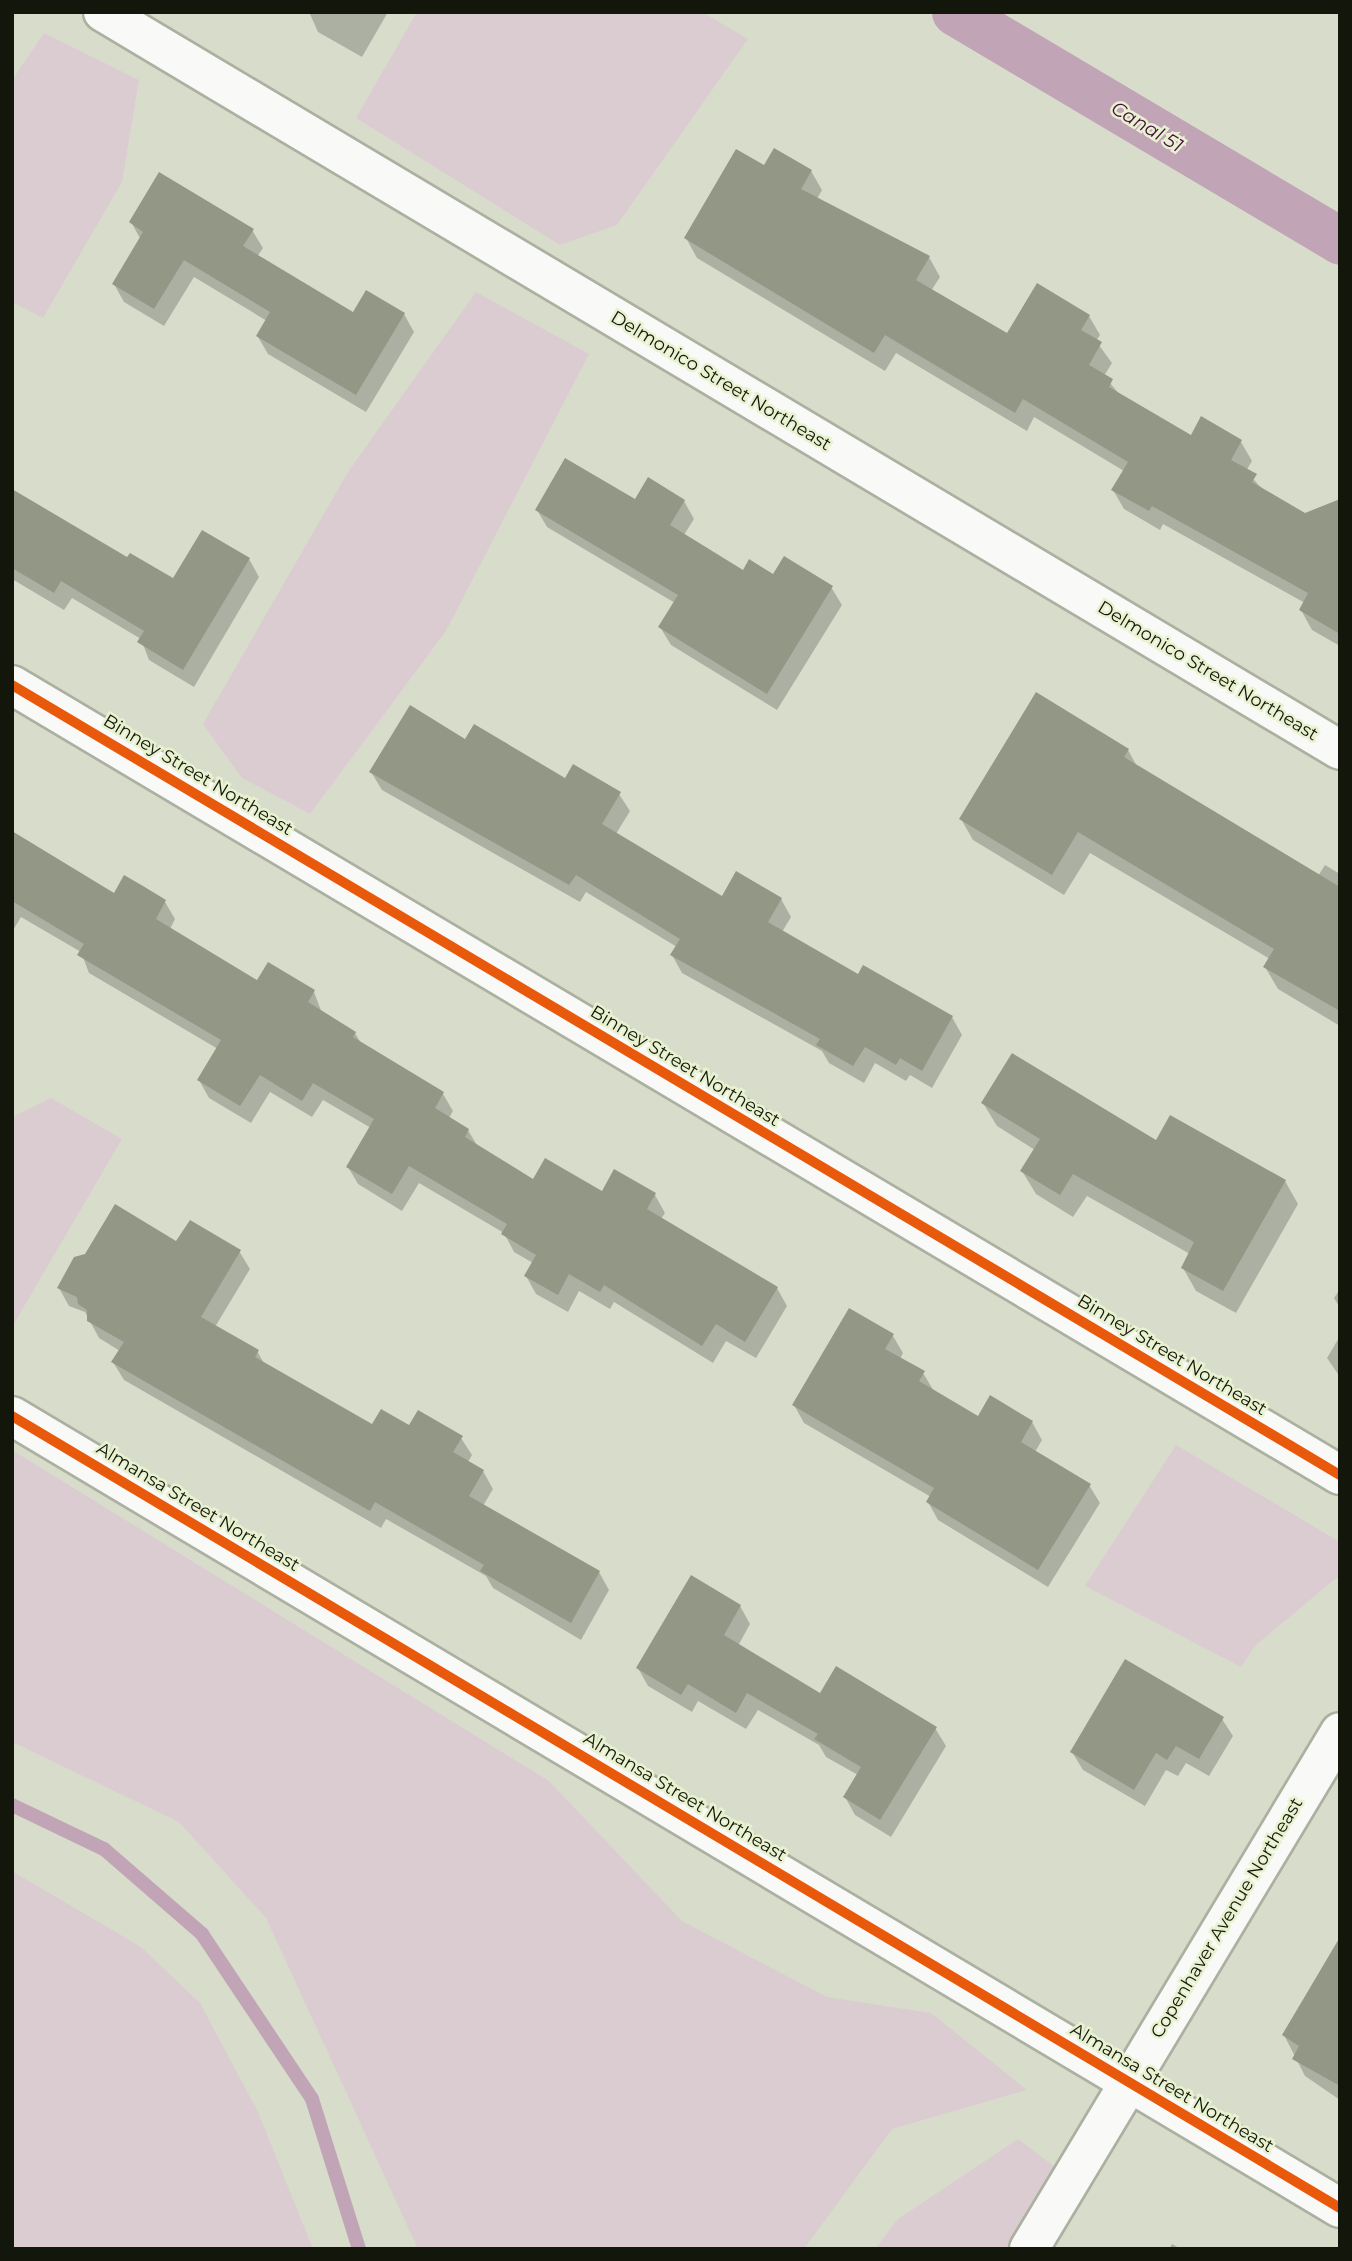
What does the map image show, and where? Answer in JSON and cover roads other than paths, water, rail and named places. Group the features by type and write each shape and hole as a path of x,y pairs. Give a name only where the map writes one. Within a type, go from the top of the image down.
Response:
{"street":[{"name":"Delmonico Street Northeast","path":"103,12 1340,750"},
{"name":"Binney Street Northeast","path":"12,685 1340,1475"},
{"name":"Almansa Street Northeast","path":"12,1416 1340,2208"},
{"name":"Copenhaver Avenue Northeast","path":"1029,2249 1340,1732"}],"waterway":[{"name":"Canal 51","path":"955,12 1340,241"},
{"path":"12,1805 104,1849 202,1934 312,2099 359,2249"}]}
